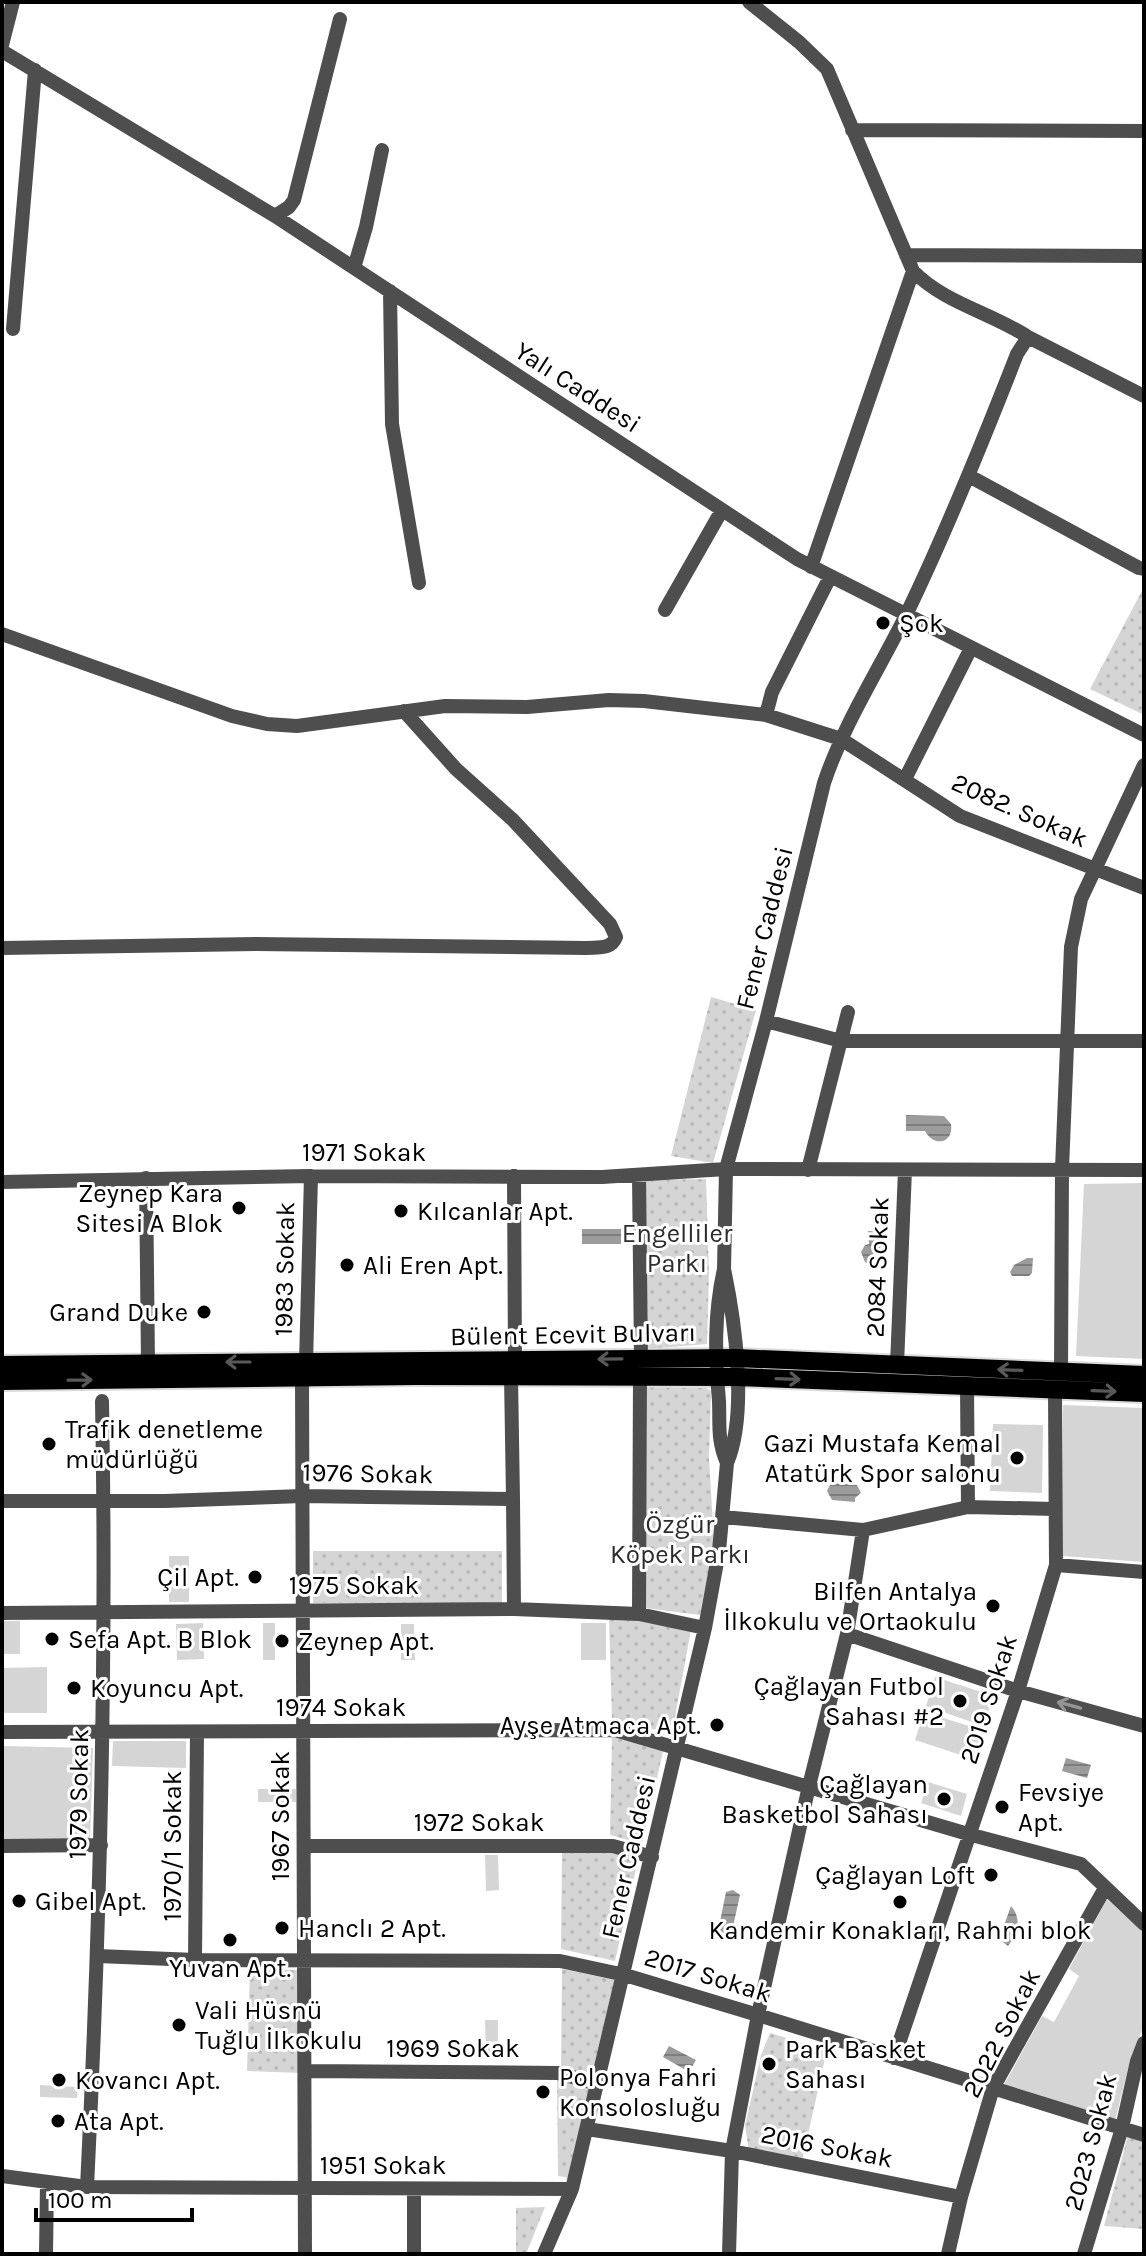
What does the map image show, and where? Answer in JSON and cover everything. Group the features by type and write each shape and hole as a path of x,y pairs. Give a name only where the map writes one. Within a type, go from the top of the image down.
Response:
{"main road":[{"name":"Bülent Ecevit Bulvarı","path":"715,1368 736,1358 897,1365 1144,1393"},
{"name":"Bülent Ecevit Bulvarı","path":"2,1365 148,1363 304,1370"},
{"name":"Bülent Ecevit Bulvarı","path":"2,1381 304,1370 513,1368 715,1368 736,1377 967,1386 1144,1375"}],"street":[{"path":"2,45 13,2"},
{"path":"749,2 827,69 913,271 922,280 1144,396"},
{"path":"275,216 294,200 340,19"},
{"name":"Yalı Caddesi","path":"2,51 275,216 811,567 1144,735"},
{"path":"13,329 35,70"},
{"path":"852,130 1144,131"},
{"path":"354,268 382,150"},
{"path":"906,255 1144,256"},
{"path":"811,567 913,271"},
{"path":"390,291 392,424 419,583"},
{"name":"Fener Caddesi","path":"727,1463 719,1444 715,1368 717,1301 724,1269 726,1169 824,783 841,739 906,615 969,476 1017,354 1028,337"},
{"path":"969,476 1144,569"},
{"path":"665,610 722,510"},
{"path":"766,715 772,692 830,577"},
{"name":"2082. Sokak","path":"2,634 232,716 267,724 297,726 445,706 527,707 609,700 766,715 841,739 960,816 1144,888"},
{"path":"905,779 971,648"},
{"path":"2,948 256,944 586,948 607,947 613,943 616,937 610,924 513,820 456,769 404,711"},
{"name":"2019 Sokak","path":"894,2058 1018,1691 1056,1565 1054,1509 1062,1169 1071,947 1081,899 1144,765"},
{"path":"808,1170 848,1012"},
{"path":"766,1021 841,1041 1144,1041"},
{"name":"1971 Sokak","path":"2,1182 311,1176 639,1175 726,1169 1144,1170"},
{"name":"2084 Sokak","path":"897,1365 905,1170"},
{"path":"639,1175 639,1614"},
{"name":"1983 Sokak","path":"304,1370 311,1176"},
{"path":"514,1176 514,1609"},
{"path":"146,1178 148,1363"},
{"name":"Fener Caddesi","path":"544,2254 572,2189 705,1628 738,1395 730,1298 724,1269"},
{"name":"1967 Sokak","path":"304,1370 305,2254"},
{"path":"967,1386 968,1507"},
{"name":"1979 Sokak","path":"87,2187 101,1845 102,1401"},
{"name":"1976 Sokak","path":"2,1501 302,1496 513,1499"},
{"path":"723,1517 863,1530 968,1507 1054,1509"},
{"path":"729,2254 732,2151 758,2015 809,1786 847,1634 863,1530"},
{"path":"1056,1565 1144,1572"},
{"name":"1975 Sokak","path":"2,1613 514,1609 639,1614 705,1628"},
{"path":"847,1634 1018,1691 1144,1726"},
{"name":"1974 Sokak","path":"2,1732 615,1730 1081,1864 1144,1924"},
{"name":"1970/1 Sokak","path":"195,1960 197,1732"},
{"path":"2,1846 101,1845"},
{"name":"1972 Sokak","path":"304,1846 613,1846 652,1857"},
{"name":"2022 Sokak","path":"948,2254 993,2088 1105,1888"},
{"name":"2017 Sokak","path":"98,1956 195,1960 560,1961 625,1975 1144,2135"},
{"name":"2023 Sokak","path":"1084,2254 1144,2043"},
{"name":"1969 Sokak","path":"305,2071 558,2073 598,2084"},
{"name":"2016 Sokak","path":"587,2129 732,2151 961,2197"},
{"name":"1951 Sokak","path":"2,2176 87,2187 572,2189"},
{"path":"46,2254 47,2183"},
{"path":"414,2189 414,2254"}],"green space":[{"path":"1144,587 1144,715 1090,689"},
{"path":"711,997 756,1010 713,1163 671,1156"},
{"name":"Engelliler Parkı","path":"706,1179 709,1273 707,1344 646,1349 644,1180"},
{"path":"1144,1183 1144,1359 1076,1356 1084,1184"},
{"name":"Özgür Köpek Parkı","path":"647,1387 706,1388 711,1391 709,1458 714,1542 700,1615 645,1608"},
{"path":"1063,1405 1144,1408 1144,1562 1062,1556"},
{"name":"Gazi Mustafa Kemal Atatürk Spor salonu","path":"993,1424 1043,1425 1042,1493 990,1491"},
{"path":"313,1551 502,1551 502,1603 313,1603"},
{"path":"169,1556 189,1556 189,1602 169,1602"},
{"path":"609,1618 639,1619 691,1630 672,1733 612,1721"},
{"path":"2,1621 20,1621 20,1654 2,1654"},
{"path":"203,1623 204,1659 177,1660 176,1624"},
{"path":"263,1623 275,1623 275,1660 263,1660"},
{"path":"581,1623 606,1623 606,1660 581,1660"},
{"path":"401,1624 414,1624 415,1660 401,1660"},
{"path":"47,1667 47,1713 2,1713 2,1668"},
{"name":"Çağlayan Futbol Sahası #2","path":"935,1677 994,1696 983,1726 926,1706"},
{"path":"924,1712 982,1730 973,1759 915,1740"},
{"path":"612,1737 664,1747 642,1844 610,1835"},
{"path":"113,1741 186,1741 186,1768 112,1766"},
{"path":"2,1746 93,1748 90,1840 2,1839"},
{"name":"Çağlayan Basketbol Sahası","path":"928,1782 967,1794 961,1816 921,1803"},
{"path":"258,1789 296,1789 296,1802 258,1802"},
{"path":"562,1850 612,1852 638,1860 615,1961 561,1949"},
{"path":"485,1855 498,1855 499,1890 486,1891"},
{"path":"1107,1899 1144,1933 1144,2026 1131,2057 1115,2121 1004,2085 1042,2016 1054,2022 1079,1976 1069,1969"},
{"path":"250,1969 303,1970 301,2073 247,2071"},
{"path":"562,1969 615,1980 592,2073 584,2075 561,2069"},
{"path":"485,2020 498,2020 498,2058 486,2058"},
{"path":"770,2033 827,2050 802,2161 749,2151 745,2126 761,2055"},
{"path":"557,2079 589,2087 569,2178 558,2176"},
{"path":"40,2085 78,2087 77,2098 40,2097"},
{"path":"1128,2135 1144,2141 1144,2229 1104,2226"},
{"path":"545,2207 526,2254 516,2254 516,2208"}],"shaded area":[{"path":"906,1115 944,1116 951,1124 949,1136 938,1141 925,1131 906,1131"},
{"path":"582,1229 621,1229 621,1244 582,1244"},
{"path":"868,1231 882,1232 879,1258 870,1265 865,1262 861,1252 869,1244"},
{"path":"1033,1258 1032,1273 1029,1276 1012,1276 1010,1272 1014,1265"},
{"path":"831,1483 857,1485 861,1493 855,1502 832,1500 827,1491"},
{"path":"1066,1758 1091,1765 1087,1778 1062,1771"},
{"path":"733,1890 740,1895 730,1940 721,1941 717,1936 726,1892"},
{"path":"1011,1906 1017,1916 1017,1926 1008,1946 999,1939"},
{"path":"669,2046 696,2060 689,2072 663,2057"}],"place":[{"name":"Şok","path":"883,623"},
{"name":"Zeynep Kara Sitesi A Blok","path":"239,1208"},
{"name":"Kılcanlar Apt.","path":"401,1211"},
{"name":"Ali Eren Apt.","path":"347,1265"},
{"name":"Grand Duke","path":"204,1312"},
{"name":"Trafik denetleme müdürlüğü","path":"49,1444"},
{"name":"Gazi Mustafa Kemal Atatürk Spor salonu","path":"1017,1458"},
{"name":"Çil Apt.","path":"255,1577"},
{"name":"Bilfen Antalya İlkokulu ve Ortaokulu","path":"993,1606"},
{"name":"Sefa Apt. B Blok","path":"52,1639"},
{"name":"Zeynep Apt.","path":"282,1641"},
{"name":"Koyuncu Apt.","path":"74,1688"},
{"name":"Çağlayan Futbol Sahası #2","path":"960,1701"},
{"name":"Ayşe Atmaca Apt.","path":"717,1725"},
{"name":"Çağlayan Basketbol Sahası","path":"944,1799"},
{"name":"Fevsiye Apt.","path":"1002,1807"},
{"name":"Çağlayan Loft","path":"991,1875"},
{"name":"Gibel Apt.","path":"19,1901"},
{"name":"Kandemir Konakları, Rahmi blok","path":"900,1902"},
{"name":"Hanclı 2 Apt.","path":"282,1928"},
{"name":"Yuvan Apt.","path":"230,1940"},
{"name":"Vali Hüsnü Tuğlu İlkokulu","path":"179,2025"},
{"name":"Park Basket Sahası","path":"769,2064"},
{"name":"Kovancı Apt.","path":"59,2080"},
{"name":"Polonya Fahri Konsolosluğu","path":"543,2092"},
{"name":"Ata Apt.","path":"58,2121"}]}
